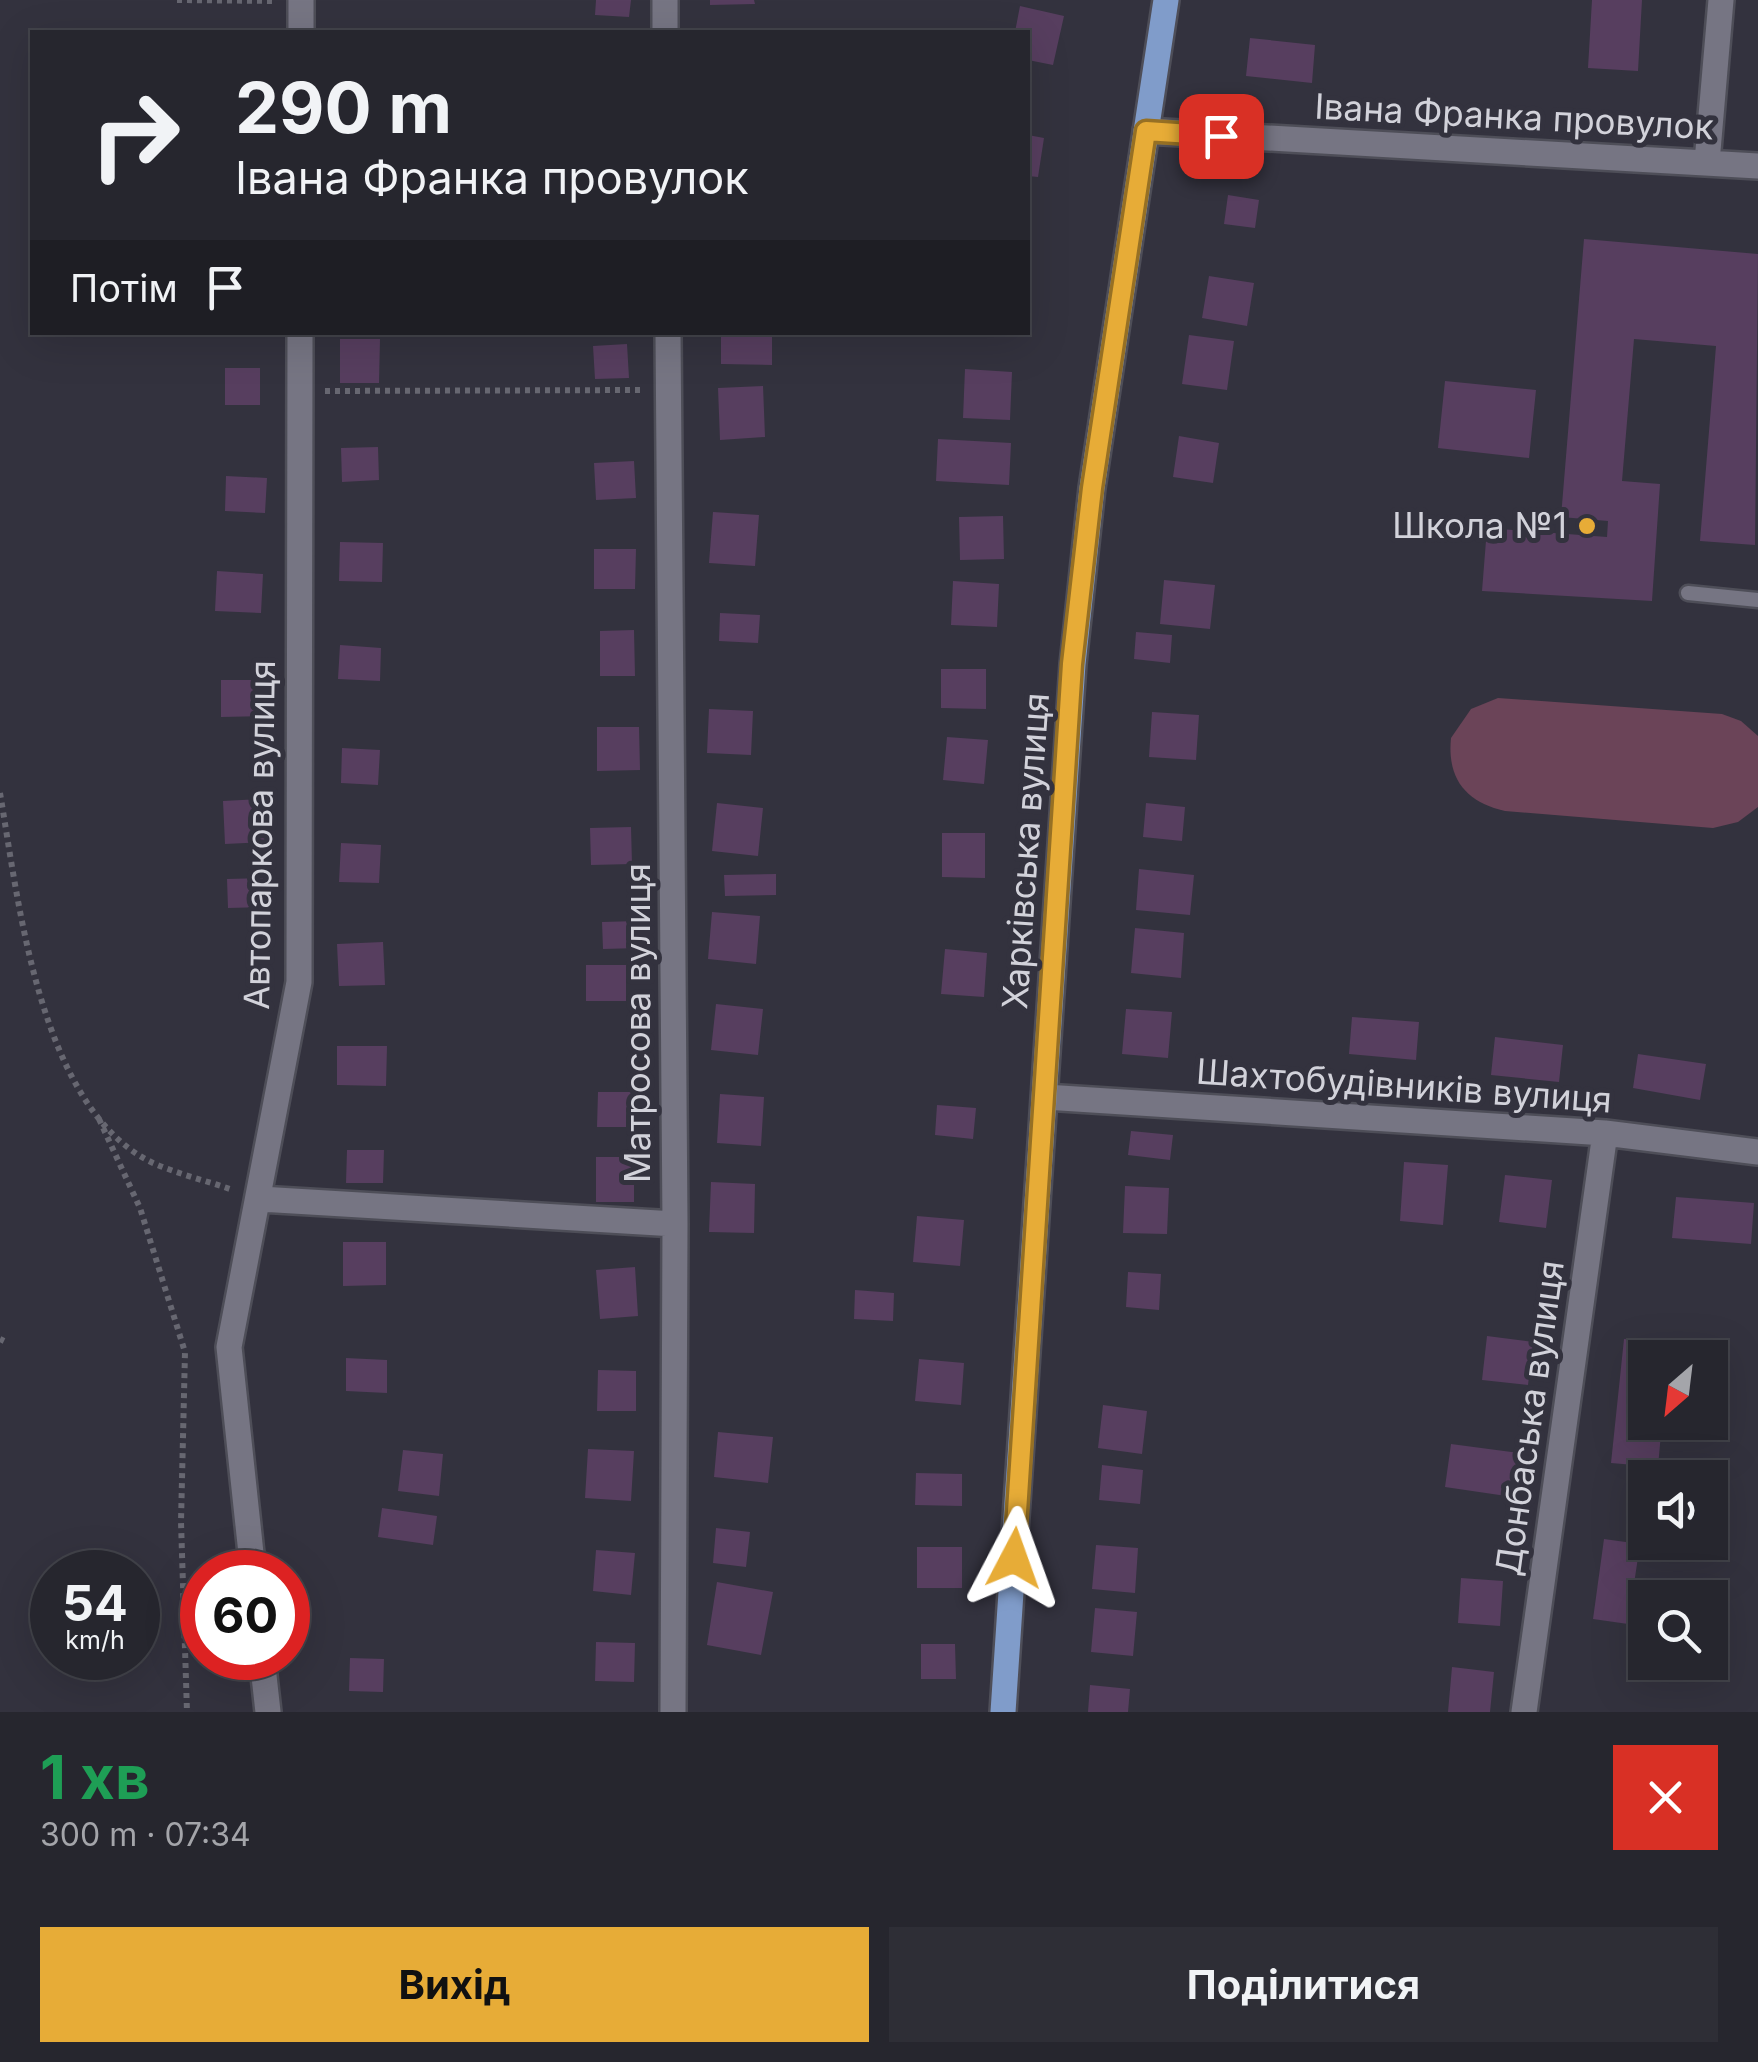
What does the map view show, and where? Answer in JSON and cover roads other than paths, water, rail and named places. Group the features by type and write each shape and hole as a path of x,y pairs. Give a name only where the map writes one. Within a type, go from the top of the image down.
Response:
{"main road":[{"name":"Харківська вулиця","path":"1004,1712 1072,664 1092,488 1166,0"}],"street":[{"path":"665,0 666,30"},
{"path":"1706,162 1721,0"},
{"path":"301,1 301,30"},
{"name":"Івана Франка провулок","path":"1146,131 1758,166"},
{"name":"Автопаркова вулиця","path":"251,1550 229,1346 298,982 300,335"},
{"name":"Матросова вулиця","path":"668,335 675,1224 673,1712"},
{"name":"Шахтобудівників вулиця","path":"1045,1098 1606,1133 1758,1152"},
{"name":"Донбаська вулиця","path":"1524,1712 1606,1133"},
{"path":"260,1198 675,1224"},
{"path":"264,1680 268,1712"}],"lane":[{"path":"1688,594 1758,600"}],"place":[{"name":"Школа №1","path":"1587,526"}]}
